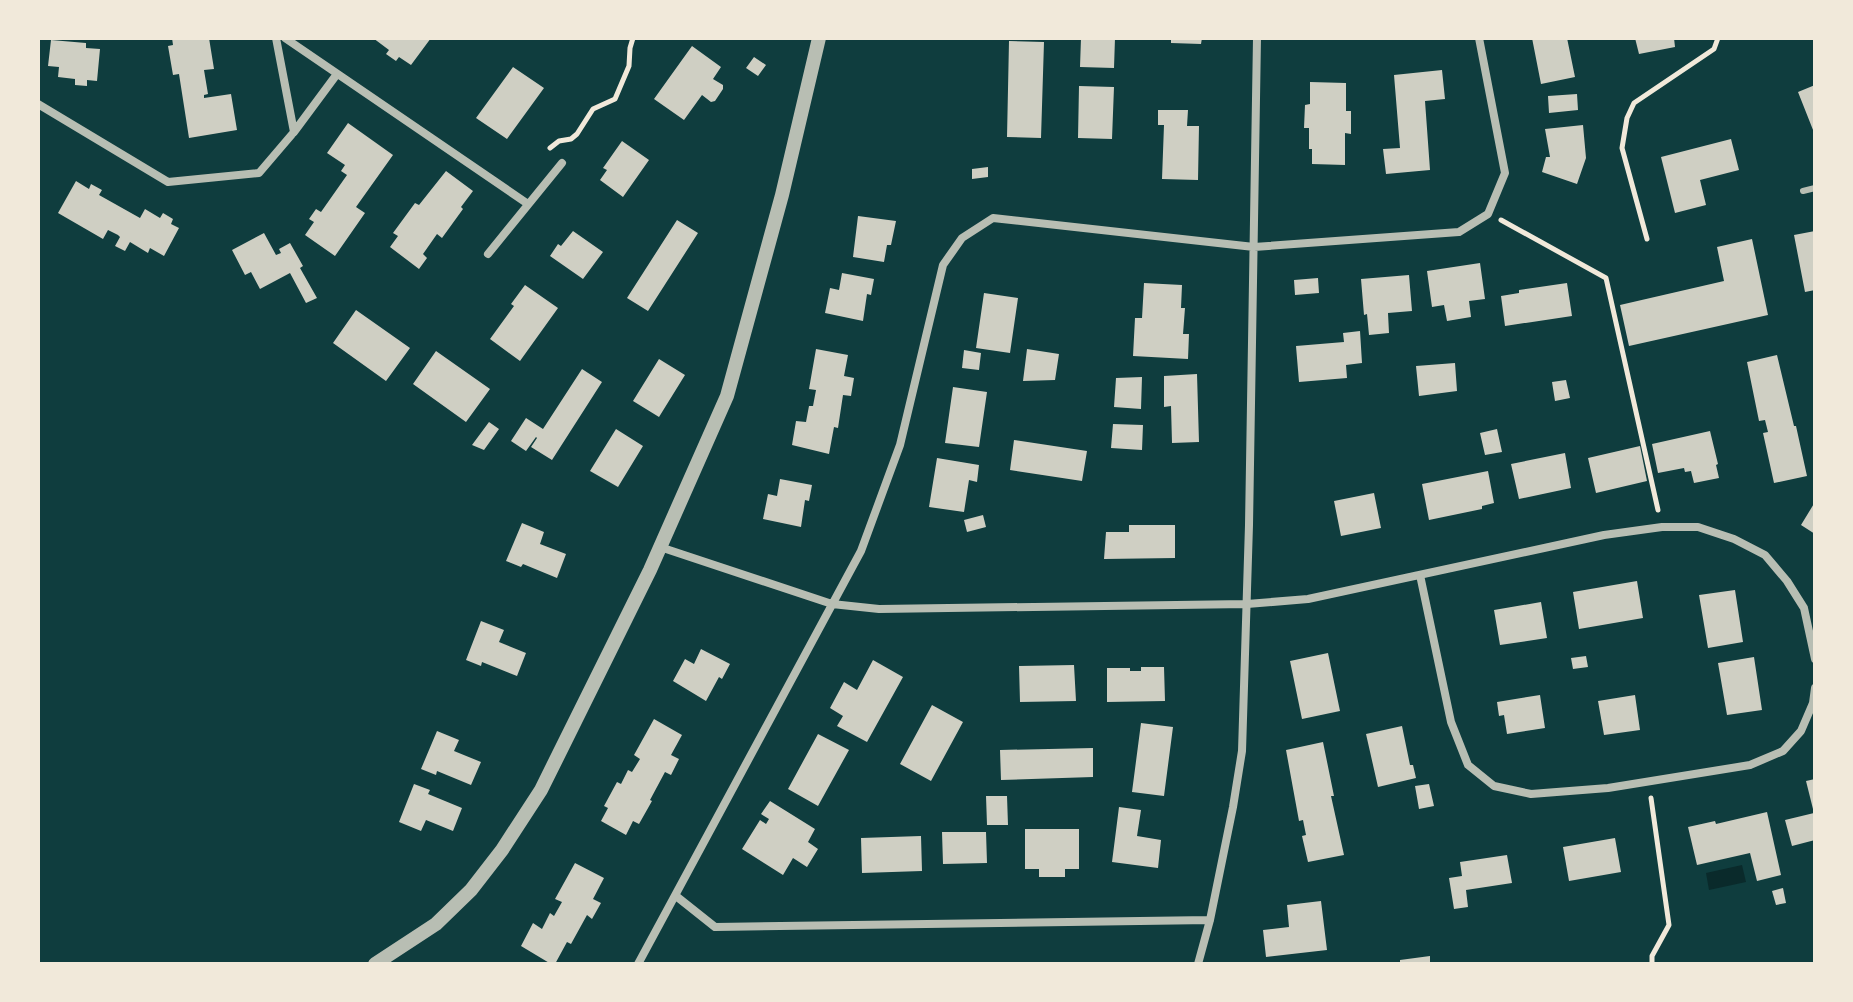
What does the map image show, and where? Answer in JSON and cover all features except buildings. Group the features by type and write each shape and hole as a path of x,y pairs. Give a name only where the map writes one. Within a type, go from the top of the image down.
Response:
{"street":[{"path":"276,38 294,132"},
{"path":"285,38 528,204"},
{"path":"375,964 436,924 471,890 502,850 541,790 660,547 727,396 782,195 819,38"},
{"path":"1198,964 1210,920 1242,751 1257,38"},
{"path":"638,964 861,551 900,445 943,265 962,238 993,218 1254,247 1459,232 1488,214 1505,173 1479,38"},
{"path":"38,104 168,182 259,173 337,74"},
{"path":"488,254 562,163"},
{"path":"660,547 832,604 879,609 1247,604 1308,599 1604,535 1662,527 1698,527 1734,539 1765,555 1804,608 1815,659"},
{"path":"1420,575 1451,722 1468,765 1494,786 1531,794 1608,788 1750,765 1783,751 1801,731 1813,703 1815,688"},
{"path":"676,896 715,927 1210,920"}],"lane":[{"path":"1803,191 1815,188"}],"path":[{"path":"562,163 548,149 559,141 571,139 593,109 615,99 629,66 633,38"},
{"path":"1647,239 1622,148 1627,118 1634,103 1714,49 1718,38"},
{"path":"1488,214 1606,278 1662,527"},
{"path":"1648,781 1669,925 1652,956 1652,964"}],"water":[{"path":"1742,865 1746,882 1709,890 1706,873"}]}
